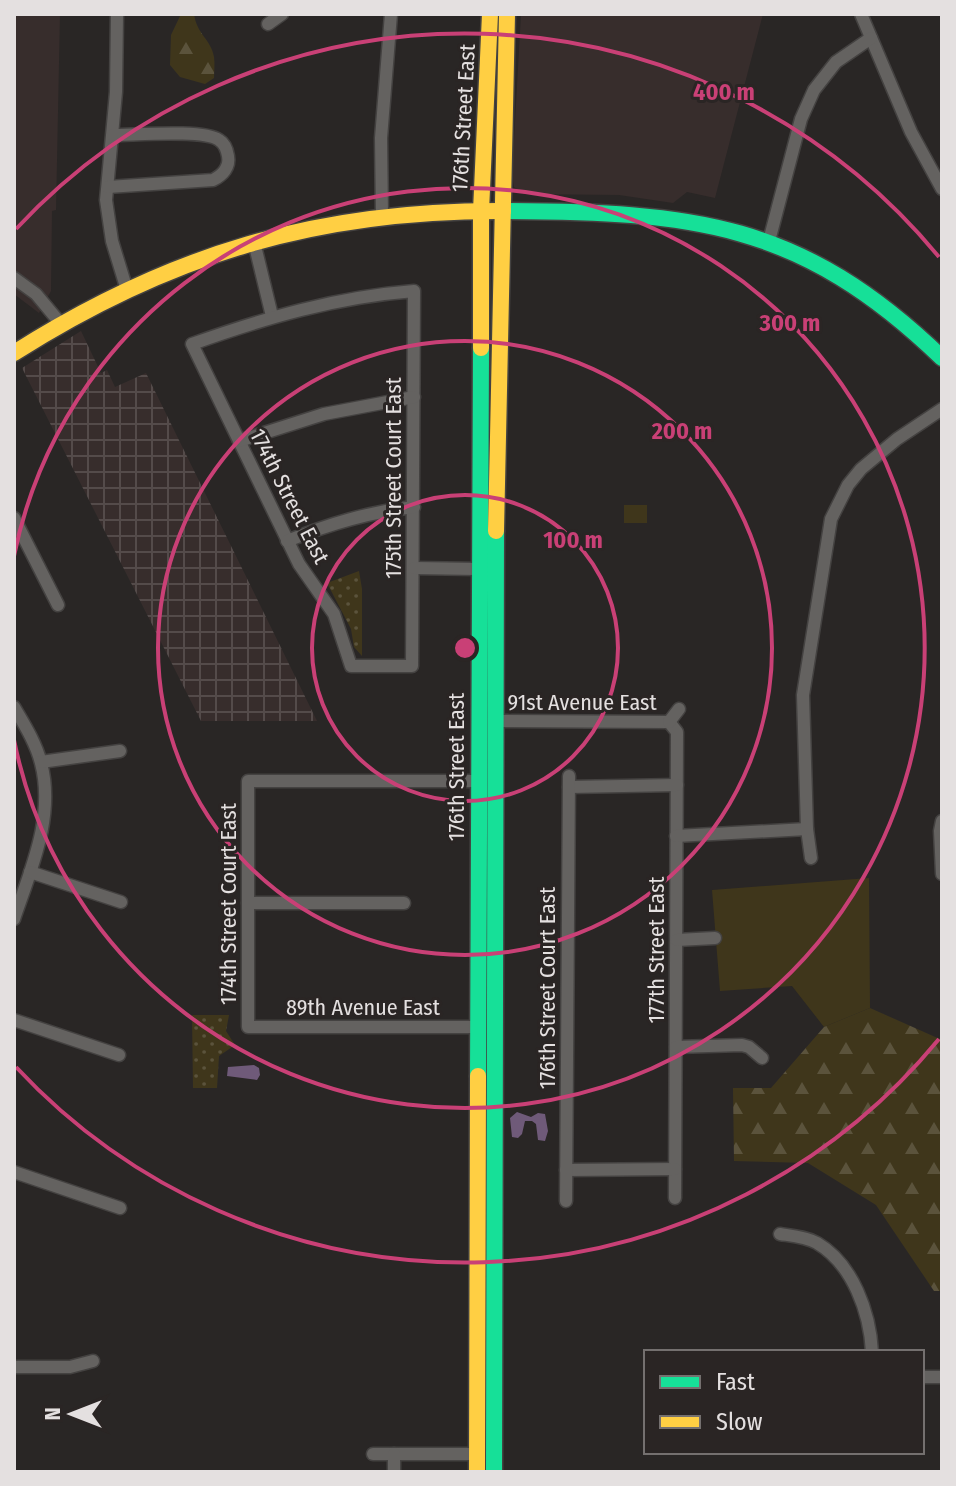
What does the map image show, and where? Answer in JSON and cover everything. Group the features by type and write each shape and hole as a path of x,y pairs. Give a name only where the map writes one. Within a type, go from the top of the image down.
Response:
{"main road":[{"name":"176th Street East","path":"477,1472 481,211 490,14"},
{"name":"176th Street East","path":"494,1472 495,721 500,211 507,14"},
{"path":"14,353 61,324 127,290 167,272 254,242 325,225 382,216 500,211 648,213 689,218 769,241 821,265 867,292 942,358"},
{"path":"478,614 486,646 486,716 495,721"},
{"path":"478,781 486,787 487,894 495,945"},
{"path":"477,1030 484,1069 485,1156 494,1163"},
{"path":"476,1454 485,1461 487,1472"}],"street":[{"path":"117,14 107,222 127,290"},
{"path":"268,24 282,14"},
{"path":"382,216 382,123 391,14"},
{"path":"861,14 921,153 942,189"},
{"path":"769,241 801,119 814,90 836,62 871,38"},
{"path":"108,187 213,180 222,175 229,160 225,146 215,137 190,134 113,135"},
{"path":"254,242 272,316"},
{"path":"14,278 36,294 61,324"},
{"name":"175th Street Court East","path":"272,316 348,298 414,291 412,666"},
{"name":"174th Street East","path":"272,316 192,344 299,564 334,614 351,666 412,666"},
{"path":"239,441 324,414 414,397"},
{"path":"811,858 807,829 803,695 831,519 848,485 861,469 897,439 942,409"},
{"path":"287,541 348,518 380,510 414,507"},
{"path":"14,518 58,605"},
{"path":"414,568 478,569"},
{"path":"14,707 41,762 45,792 41,837 14,919"},
{"path":"669,722 679,709"},
{"name":"91st Avenue East","path":"495,721 669,722"},
{"name":"177th Street East","path":"669,722 677,732 675,1198"},
{"path":"41,762 120,751"},
{"name":"174th Street Court East","path":"248,1027 248,781 478,781"},
{"name":"176th Street Court East","path":"566,1201 569,782 677,785"},
{"path":"942,821 942,874"},
{"path":"676,836 807,829"},
{"path":"30,872 121,902"},
{"path":"248,903 404,903"},
{"path":"677,940 715,938"},
{"path":"14,1020 119,1055"},
{"name":"89th Avenue East","path":"248,1027 477,1030"},
{"path":"676,1047 742,1045 762,1058"},
{"path":"566,1170 675,1169"},
{"path":"14,1172 120,1208"},
{"path":"780,1234 818,1243 849,1276 859,1293 872,1350"},
{"path":"14,1367 70,1367 93,1361"},
{"path":"373,1454 476,1454"},
{"path":"394,1454 394,1472"}],"shaded area":[{"path":"14,14 60,14 51,291 39,313 14,294"},
{"path":"521,14 763,14 715,198 687,192 673,203 619,195 524,194 514,187 512,176"},
{"path":"81,331 101,373 107,370 115,387 146,373 317,721 201,721 22,368"},
{"path":"254,1065 259,1068 257,1080 227,1076 228,1067"},
{"path":"517,1112 531,1117 538,1113 545,1114 548,1131 545,1141 538,1140 536,1124 532,1121 525,1121 518,1138 512,1137 510,1118"}],"green space":[{"path":"181,14 194,14 212,51 214,78 205,84 180,77 170,65 171,35"},
{"path":"624,505 647,505 647,523 624,523"},
{"path":"359,571 362,656 354,647 351,629 327,583"},
{"path":"869,878 870,1008 824,1027 792,986 720,991 712,890"},
{"path":"870,1008 942,1040 942,1291 934,1291 876,1205 808,1163 734,1161 733,1088 771,1088 824,1027"},
{"path":"192,1015 229,1015 226,1031 235,1045 219,1056 217,1088 193,1088"}],"traffic: fast":[{"path":"503,211 631,215 688,222 740,234 791,252 840,277 890,312 942,358"},
{"path":"478,1076 481,348"},
{"path":"494,1472 496,531"}],"traffic: slow":[{"path":"481,348 481,211 490,14"},
{"path":"496,531 507,14"},
{"path":"14,353 72,318 130,289 188,264 248,244 308,229 370,219 503,211"},
{"path":"477,1472 478,1076"}]}
